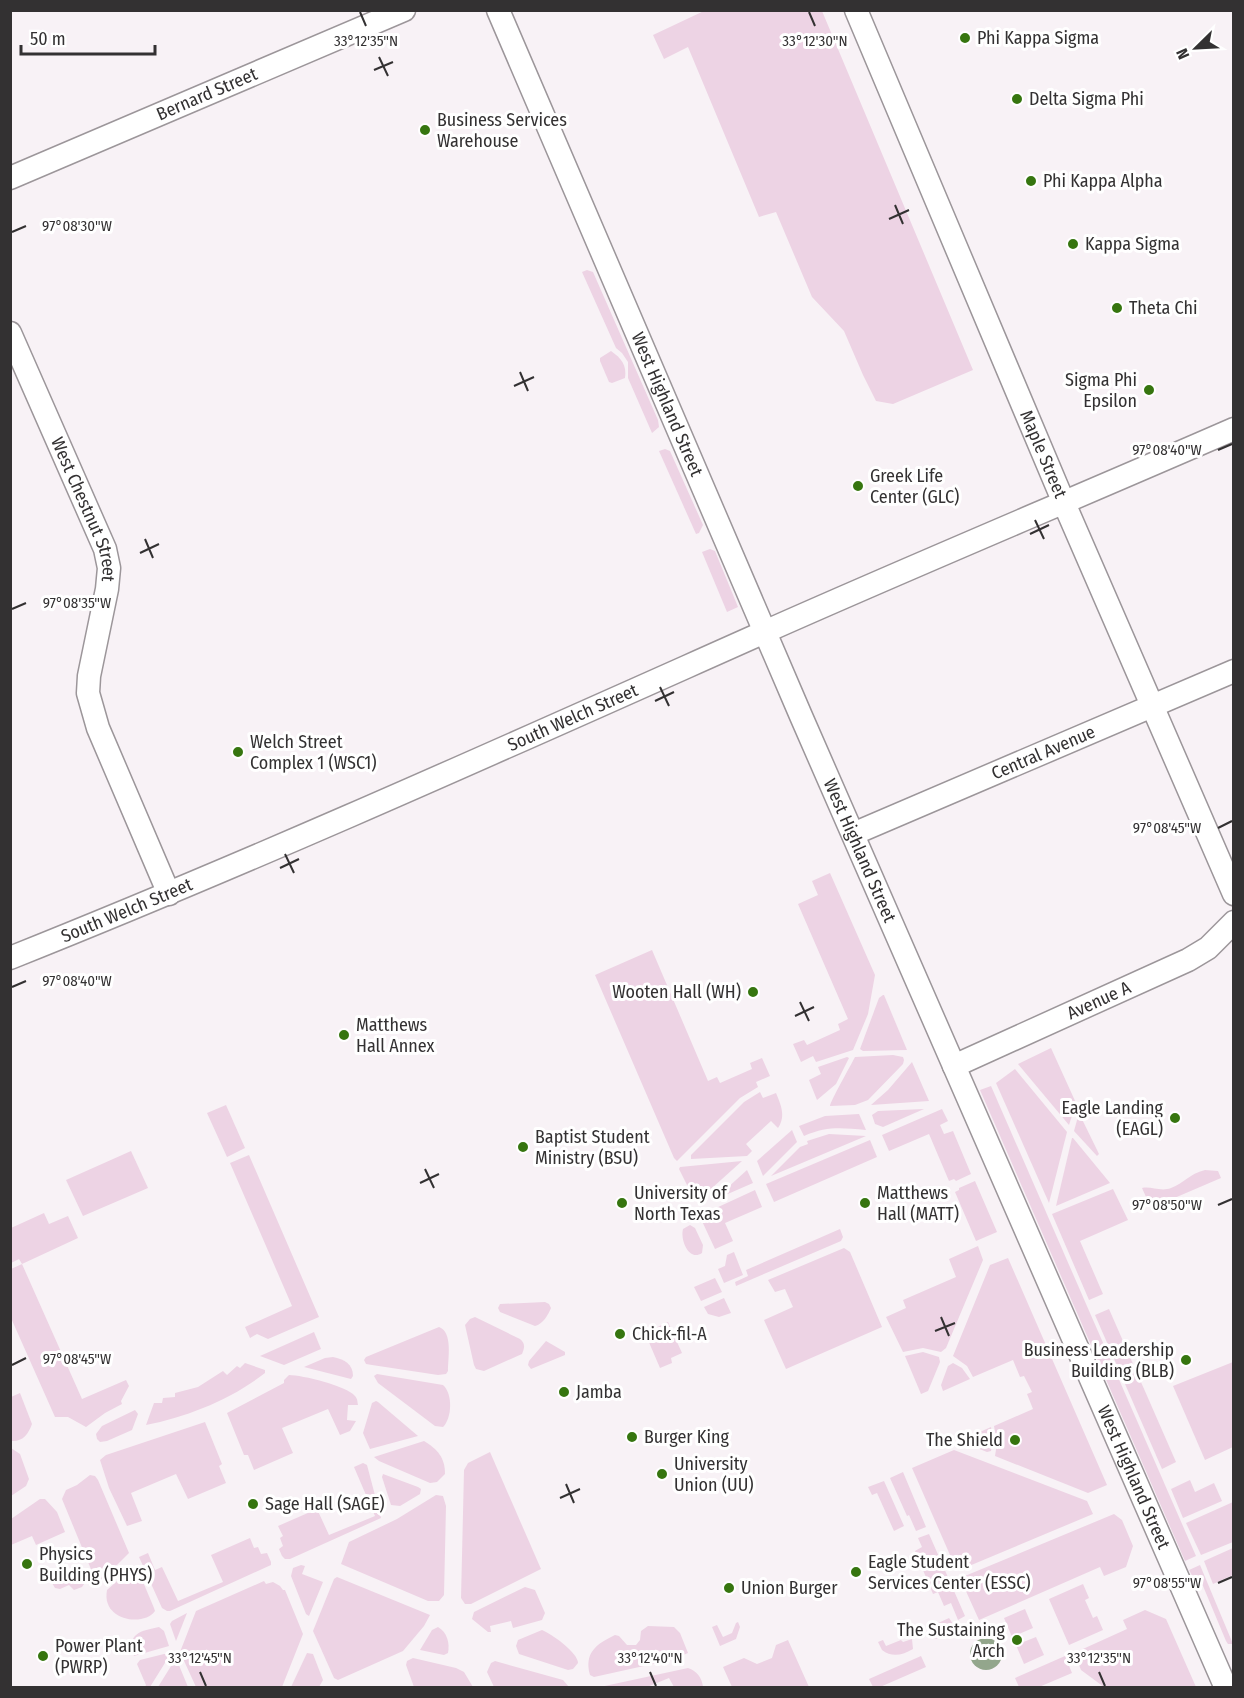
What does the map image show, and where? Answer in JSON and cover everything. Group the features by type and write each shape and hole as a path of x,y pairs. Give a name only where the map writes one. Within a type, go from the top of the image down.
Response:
{"street":[{"name":"Bernard Street","path":"10,178 404,10"},
{"name":"West Highland Street","path":"498,10 765,632 1226,1688"},
{"name":"Maple Street","path":"856,10 1064,503 1233,894"},
{"name":"West Chestnut Street","path":"10,333 105,549 109,567 107,590 91,666 88,693 98,728 169,894"},
{"name":"South Welch Street","path":"10,958 169,894 432,781 765,632 1233,429"},
{"name":"Central Avenue","path":"853,834 1233,671"},
{"name":"Avenue A","path":"954,1066 1188,960 1208,948 1233,922"}],"shaded area":[{"path":"706,10 822,11 973,370 893,404 876,401 844,331 812,297 776,212 759,217 688,47 664,59 653,35"},
{"path":"587,270 593,272 658,420 659,427 652,433 628,378 628,362 616,348 582,272"},
{"path":"611,351 618,356 625,369 625,378 612,383 609,382 600,361 600,358"},
{"path":"665,449 670,451 703,525 699,533 696,534 659,451"},
{"path":"710,549 715,551 738,607 727,612 702,552"},
{"path":"830,873 875,975 868,1014 853,1050 816,1062 813,1056 801,1062 793,1044 804,1040 807,1045 840,1030 838,1024 848,1019 798,904 818,895 812,881"},
{"path":"652,950 708,1081 717,1077 720,1083 752,1069 750,1063 762,1058 770,1076 756,1082 758,1087 740,1098 677,1161 595,975"},
{"path":"883,995 907,1050 863,1051 860,1049 879,998"},
{"path":"1051,1048 1076,1103 1069,1125 1018,1064"},
{"path":"893,1055 903,1057 903,1064 868,1100 855,1105 830,1106 855,1057"},
{"path":"849,1058 836,1084 817,1100 809,1080 821,1074 818,1067"},
{"path":"912,1062 929,1101 871,1105 888,1090"},
{"path":"1015,1069 1067,1132 1049,1203 996,1083"},
{"path":"991,1086 1196,1556 1185,1561 980,1090"},
{"path":"760,1092 763,1098 776,1093 782,1115 778,1128 771,1121 746,1144 752,1151 747,1156 691,1159 691,1155 744,1102"},
{"path":"226,1105 245,1148 227,1157 207,1113"},
{"path":"924,1109 883,1127 875,1124 872,1115 878,1111"},
{"path":"942,1109 948,1121 940,1125 944,1134 953,1131 971,1174 956,1181 954,1179 949,1181 929,1134 889,1151 882,1135"},
{"path":"1079,1113 1099,1154 1097,1156 1074,1131"},
{"path":"859,1114 866,1130 834,1128 804,1136 799,1126 825,1116"},
{"path":"792,1130 797,1142 763,1176 757,1161"},
{"path":"829,1134 866,1136 771,1176 800,1147 808,1144 807,1141"},
{"path":"1072,1138 1110,1183 1056,1206"},
{"path":"870,1140 877,1157 774,1202 766,1184"},
{"path":"131,1151 148,1188 83,1216 66,1180"},
{"path":"249,1155 319,1317 268,1339 257,1334 250,1338 245,1327 292,1306 230,1163"},
{"path":"742,1161 695,1201 679,1169 680,1167"},
{"path":"747,1170 753,1183 714,1200"},
{"path":"1205,1170 1218,1171 1221,1178 1151,1208 1142,1188 1171,1188"},
{"path":"975,1181 997,1232 976,1241 955,1192"},
{"path":"1113,1189 1128,1220 1080,1241 1103,1294 1089,1300 1052,1214"},
{"path":"755,1190 762,1207 725,1223 733,1241 715,1249 701,1219 703,1214"},
{"path":"44,1213 49,1224 68,1216 78,1238 22,1264 19,1259 11,1263 11,1228"},
{"path":"690,1225 695,1228 703,1245 702,1253 697,1255 689,1252 684,1244 683,1229"},
{"path":"840,1229 843,1237 841,1241 736,1286 735,1282 748,1276 746,1270"},
{"path":"978,1246 983,1260 946,1348 941,1352 923,1348 903,1352 886,1317 906,1308 903,1300 956,1277 949,1259"},
{"path":"844,1248 850,1252 882,1327 786,1369 764,1320 793,1307 785,1289 775,1292 768,1280"},
{"path":"734,1252 743,1275 724,1283 718,1269 725,1266 727,1255"},
{"path":"1008,1258 1107,1485 1088,1493 995,1456 997,1443 994,1426 1033,1409 1027,1394 1032,1392 1024,1376 1020,1377 1013,1360 973,1377 967,1366 953,1356 990,1265"},
{"path":"22,1264 82,1399 126,1380 129,1386 121,1401 122,1404 86,1427 68,1417 55,1417 11,1318 11,1269"},
{"path":"715,1278 722,1292 701,1301 694,1287"},
{"path":"724,1298 731,1313 719,1317 708,1314 704,1307"},
{"path":"545,1302 551,1308 543,1321 535,1326 500,1312 498,1308 500,1304"},
{"path":"1109,1309 1176,1462 1162,1469 1095,1315"},
{"path":"475,1317 520,1339 524,1345 522,1354 484,1371 476,1369 465,1325"},
{"path":"668,1322 682,1353 671,1358 672,1363 660,1368 645,1333"},
{"path":"439,1327 448,1340 448,1371 446,1374 438,1375 366,1364 364,1360 366,1357"},
{"path":"314,1332 321,1349 284,1365 260,1356"},
{"path":"546,1341 565,1352 565,1355 531,1369 528,1365 529,1361"},
{"path":"923,1352 939,1357 940,1362 928,1391 921,1394 905,1356"},
{"path":"333,1357 350,1365 353,1372 351,1379 304,1367 325,1358"},
{"path":"1233,1362 1233,1447 1205,1460 1173,1386"},
{"path":"245,1363 265,1370 265,1373 238,1391 208,1406 146,1425 154,1403 162,1403 163,1398 175,1397 175,1393 198,1387 223,1371 227,1375 237,1366 240,1368"},
{"path":"953,1363 962,1368 970,1379 943,1391 941,1385 948,1366"},
{"path":"377,1374 443,1385 450,1400 450,1412 443,1427 435,1426 378,1383 374,1376"},
{"path":"289,1375 324,1382 350,1392 357,1398 358,1405 348,1405 347,1420 356,1421 350,1431 340,1435 328,1409 282,1428 293,1453 254,1470 248,1455 244,1455 227,1413 284,1383"},
{"path":"20,1393 32,1424 24,1437 11,1441 11,1397"},
{"path":"376,1401 418,1436 370,1449 363,1433 372,1403"},
{"path":"135,1410 138,1414 132,1430 107,1441 100,1442 97,1439 96,1434 102,1426"},
{"path":"205,1422 222,1464 219,1466 226,1483 188,1499 176,1474 131,1493 142,1521 127,1526 109,1488 100,1460 106,1455"},
{"path":"991,1427 993,1439 991,1451 987,1452 967,1444 964,1439"},
{"path":"424,1441 436,1450 444,1463 445,1474 437,1482 430,1483 374,1457"},
{"path":"11,1448 20,1454 29,1479 26,1486 11,1496"},
{"path":"954,1450 1087,1501 1093,1514 957,1571 912,1468"},
{"path":"490,1452 541,1569 471,1604 465,1604 461,1598 464,1470 468,1463"},
{"path":"363,1463 367,1465 381,1518 290,1559 285,1559 279,1549 283,1546 280,1538 283,1536 278,1526 317,1509 329,1535 375,1516 354,1467"},
{"path":"903,1472 926,1527 916,1531 890,1478"},
{"path":"383,1474 418,1487 421,1489 420,1494 400,1506 391,1505"},
{"path":"90,1475 95,1476 98,1480 129,1553 102,1580 98,1581 95,1579 62,1499 66,1490"},
{"path":"1190,1480 1195,1492 1214,1483 1222,1501 1183,1518 1171,1489"},
{"path":"884,1481 904,1526 894,1531 877,1493 872,1495 868,1487"},
{"path":"436,1495 443,1496 446,1506 444,1595 439,1601 428,1601 341,1564 349,1542 397,1519"},
{"path":"40,1499 45,1499 57,1512 65,1532 36,1545 32,1536 11,1545 11,1519"},
{"path":"1233,1502 1233,1542 1201,1555 1186,1523"},
{"path":"1114,1514 1122,1520 1133,1546 1126,1567 1104,1576 1100,1567 979,1620 960,1578"},
{"path":"929,1534 965,1616 958,1620 951,1603 944,1606 938,1592 933,1594 915,1551 922,1547 918,1538"},
{"path":"250,1538 254,1548 258,1547 261,1554 267,1553 271,1565 170,1611 162,1608 139,1557 148,1553 155,1570 162,1567 178,1601 223,1582 211,1555"},
{"path":"1233,1548 1233,1575 1213,1584 1204,1561"},
{"path":"1200,1565 1233,1644 1228,1644 1226,1641 1203,1586 1195,1581 1189,1570"},
{"path":"305,1566 302,1574 323,1582 309,1616 306,1614 291,1576 293,1568"},
{"path":"132,1568 138,1570 155,1611 150,1616 133,1620 110,1609 107,1600 107,1590"},
{"path":"82,1570 86,1581 82,1587 74,1590 69,1585 60,1589 55,1588 52,1583"},
{"path":"337,1577 430,1615 424,1626 403,1651 338,1680 334,1678 313,1631 334,1579"},
{"path":"264,1581 266,1584 273,1582 285,1590 303,1634 282,1687 196,1687 180,1652 196,1611"},
{"path":"1083,1584 1089,1598 1085,1600 1093,1618 1097,1616 1103,1630 1069,1645 1049,1599"},
{"path":"525,1587 535,1590 545,1613 542,1620 513,1628 511,1621 490,1626 491,1632 488,1632 472,1619 474,1612"},
{"path":"1025,1609 1033,1628 1012,1637 1004,1618"},
{"path":"1145,1610 1166,1619 1196,1687 1104,1687 1081,1670 1074,1653 1127,1629 1123,1620"},
{"path":"187,1613 176,1641 170,1624"},
{"path":"949,1618 953,1624 952,1629 936,1639 928,1637 928,1631"},
{"path":"738,1622 740,1627 736,1639 720,1646 712,1627 717,1625 723,1637 732,1633"},
{"path":"648,1626 674,1627 680,1633 688,1653 671,1660 594,1677 590,1675 590,1655 597,1646 615,1635 627,1645 636,1645 640,1640 641,1631"},
{"path":"159,1627 164,1631 169,1646 134,1656 132,1642 137,1634"},
{"path":"438,1627 447,1638 448,1653 444,1655 420,1650 432,1630"},
{"path":"542,1630 574,1654 578,1663 573,1669 568,1670 519,1654 516,1646 518,1640"},
{"path":"1036,1637 1044,1655 1024,1664 1016,1645"},
{"path":"986,1638 997,1643 1002,1654 997,1665 986,1670 975,1665 970,1654 975,1643"},
{"path":"912,1639 913,1649 897,1655 882,1650 878,1642 883,1640 886,1646 901,1640 903,1642"},
{"path":"788,1640 809,1687 732,1687 723,1667 744,1658 757,1664 772,1658 776,1645"},
{"path":"307,1653 313,1654 323,1680 319,1687 291,1687"},
{"path":"167,1654 168,1658 150,1687 145,1687 137,1664 140,1660"},
{"path":"921,1656 926,1667 880,1687 873,1687 869,1679"},
{"path":"1065,1656 1072,1673 1039,1687 1019,1687 1015,1678"},
{"path":"176,1658 188,1687 158,1687"},
{"path":"413,1658 456,1668 464,1672 473,1687 414,1687 406,1665 407,1661"},
{"path":"495,1661 563,1680 569,1687 494,1687 487,1672 491,1663"},
{"path":"688,1668 698,1675 703,1687 674,1687 669,1678 647,1687 600,1687"}],"place":[{"name":"Phi Kappa Sigma","path":"965,38"},
{"name":"Delta Sigma Phi","path":"1017,99"},
{"name":"Business Services Warehouse","path":"425,130"},
{"name":"Phi Kappa Alpha","path":"1031,181"},
{"name":"Kappa Sigma","path":"1073,244"},
{"name":"Theta Chi","path":"1117,308"},
{"name":"Sigma Phi Epsilon","path":"1149,390"},
{"name":"Greek Life Center (GLC)","path":"858,486"},
{"name":"Welch Street Complex 1 (WSC1)","path":"238,752"},
{"name":"Wooten Hall (WH)","path":"753,992"},
{"name":"Matthews Hall Annex","path":"344,1035"},
{"name":"Eagle Landing (EAGL)","path":"1175,1118"},
{"name":"Baptist Student Ministry (BSU)","path":"523,1147"},
{"name":"University of North Texas","path":"622,1203"},
{"name":"Matthews Hall (MATT)","path":"865,1203"},
{"name":"Chick-fil-A","path":"620,1334"},
{"name":"Business Leadership Building (BLB)","path":"1186,1360"},
{"name":"Jamba","path":"564,1392"},
{"name":"Burger King","path":"632,1437"},
{"name":"The Shield","path":"1015,1440"},
{"name":"University Union (UU)","path":"662,1474"},
{"name":"Sage Hall (SAGE)","path":"253,1504"},
{"name":"Physics Building (PHYS)","path":"27,1564"},
{"name":"Eagle Student Services Center (ESSC)","path":"856,1572"},
{"name":"Union Burger","path":"729,1588"},
{"name":"The Sustaining Arch","path":"1017,1640"},
{"name":"Power Plant (PWRP)","path":"43,1656"}]}
